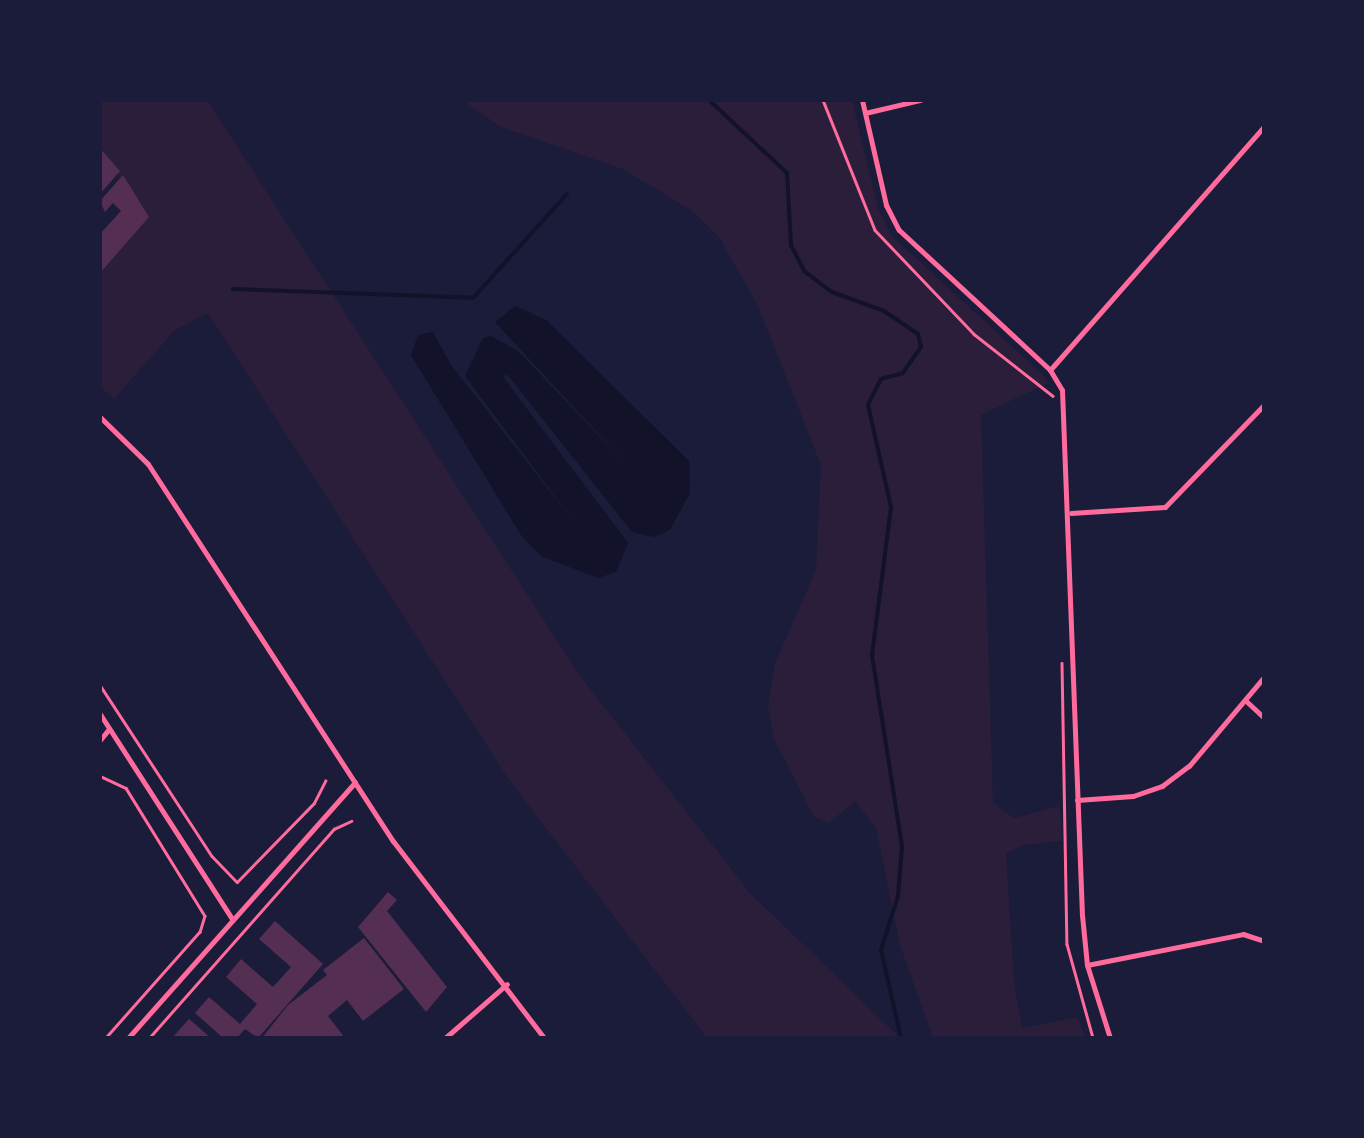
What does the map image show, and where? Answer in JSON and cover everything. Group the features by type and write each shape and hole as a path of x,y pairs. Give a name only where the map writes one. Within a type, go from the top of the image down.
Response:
{"street":[{"path":"862,100 886,204 899,230 1050,370 1067,413 1078,800 1088,965 1110,1038"},
{"path":"865,113 920,100"},
{"path":"1050,370 1264,126"},
{"path":"1071,513 1165,507 1264,405"},
{"path":"100,417 148,464 355,782 544,1038"},
{"path":"1078,800 1133,796 1162,786 1189,766 1264,678"},
{"path":"1244,700 1264,718"},
{"path":"100,714 233,920"},
{"path":"100,740 109,729"},
{"path":"128,1038 355,782"},
{"path":"1088,965 1243,934 1264,941"},
{"path":"445,1038 507,984"}],"path":[{"path":"822,100 875,230 988,346 1050,389 1056,406"},
{"path":"1062,662 1067,944 1093,1038"},
{"path":"100,685 212,856 237,882 314,803 325,781"},
{"path":"100,776 126,788 205,916 200,932 106,1038"},
{"path":"149,1038 334,828 351,822"}],"shaded area":[{"path":"100,100 207,100 580,676 750,893 900,1038 707,1038 507,777 208,313 175,330 114,399 100,387 100,270 146,219 100,145"},
{"path":"462,100 852,100 878,208 892,236 1043,375 1048,383 981,415 993,803 1014,818 1060,806 1062,841 1023,845 1006,854 1014,983 1022,1028 1077,1017 1086,1038 933,1038 900,945 876,828 855,801 829,823 814,817 774,739 768,706 775,664 816,570 821,465 758,306 719,237 691,210 623,169 501,127"},
{"path":"515,306 546,320 689,461 690,493 670,530 654,537 632,532 507,374 503,377 628,543 616,572 598,578 541,556 521,535 411,355 418,335 433,332 451,365 581,531 465,376 483,338 491,336 518,351 644,483 495,322"}],"building":[{"path":"100,148 120,171 100,194"},
{"path":"123,175 149,217 100,273 100,234 121,211 113,203 105,212 100,201"},
{"path":"388,892 397,900 387,911 447,987 426,1012 358,927"},
{"path":"275,921 323,964 258,1038 245,1029 237,1038 223,1038 195,1013 209,997 240,1024 257,1004 226,977 241,959 273,987 291,967 259,939"},
{"path":"364,938 404,989 363,1021 347,1000 328,1016 345,1038 262,1038 288,1005 327,975 323,970"},
{"path":"189,1019 211,1038 172,1038"}],"waterway":[{"path":"709,100 787,173 791,245 804,271 832,292 884,311 918,334 921,347 903,373 881,379 868,405 891,507 872,655 902,847 898,896 881,950 901,1038"},
{"path":"233,289 473,298 567,194"}]}
